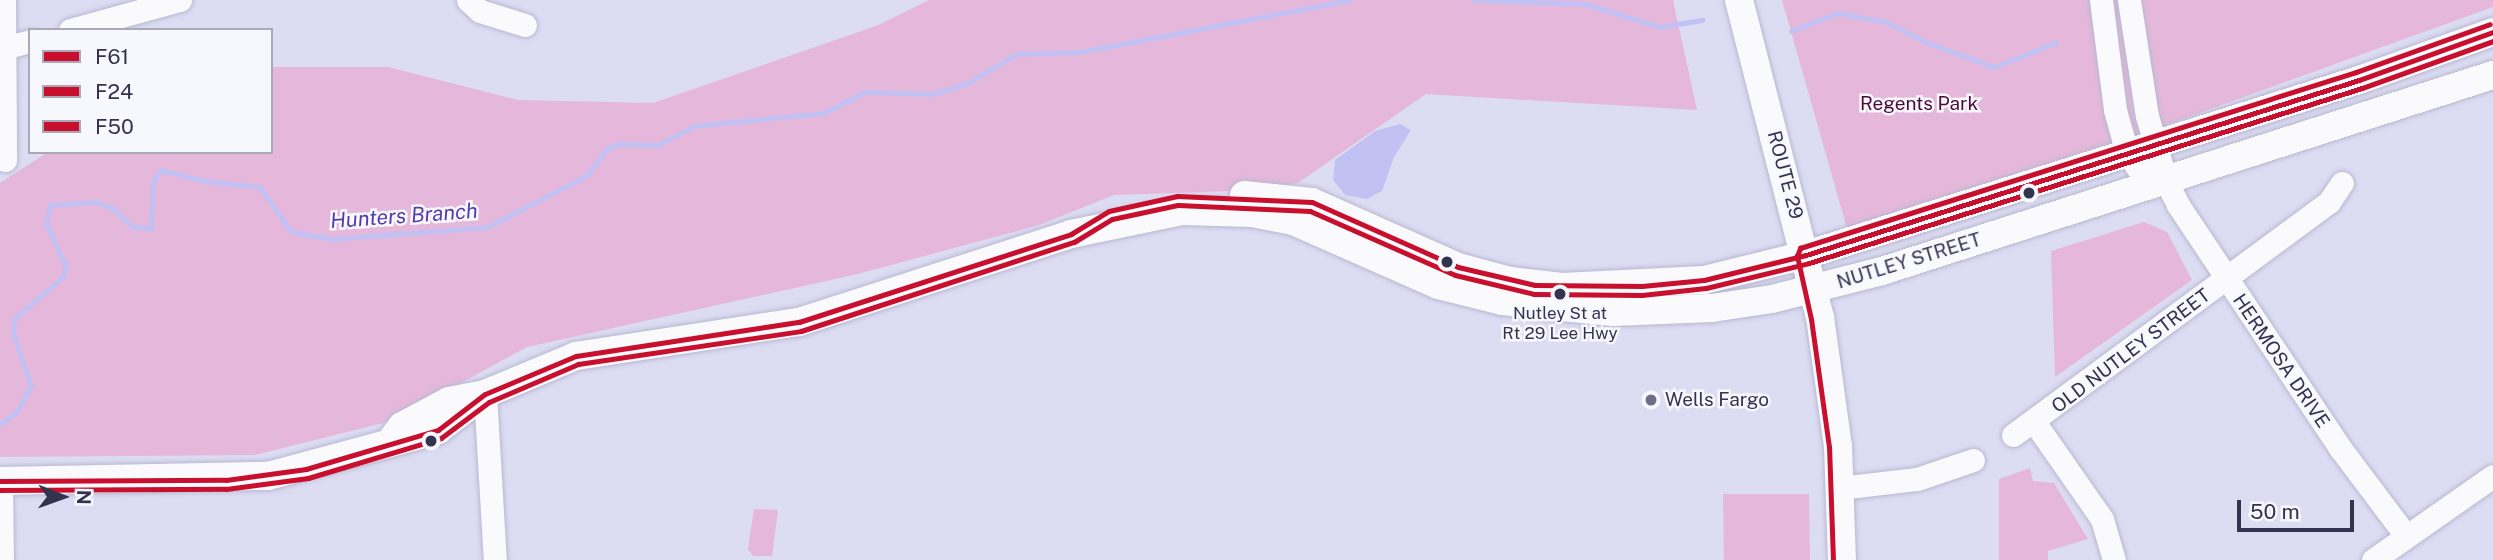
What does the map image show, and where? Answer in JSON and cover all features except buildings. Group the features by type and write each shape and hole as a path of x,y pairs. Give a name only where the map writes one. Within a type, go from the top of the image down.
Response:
{"main road":[{"name":"ROUTE 29","path":"1739,0 1815,289 1838,446 1842,560"},
{"name":"NUTLEY STREET","path":"1071,234 1128,206 1223,195 1312,202 1458,267 1535,285 1674,284 1806,256 2359,80 2493,32"},
{"name":"NUTLEY STREET","path":"1,481 226,480 306,469 438,430 485,394 576,356 799,323 1071,234 1182,211 1252,213 1317,229 1401,270 1461,291 1502,301 1603,313 1712,308 1815,289 2166,181 2493,75"}],"street":[{"path":"4,0 5,160"},
{"path":"77,28 180,0"},
{"path":"468,0 480,12 525,26"},
{"path":"2101,0 2115,110 2127,153 2137,167 2166,181"},
{"name":"HERMOSA DRIVE","path":"2129,0 2141,82 2166,181 2226,279 2340,448 2406,536"},
{"path":"4,47 28,41"},
{"name":"OLD NUTLEY STREET","path":"2013,435 2035,423 2329,202 2342,183"},
{"path":"485,394 495,560"},
{"path":"2035,423 2102,519 2114,560"},
{"path":"1839,488 1917,479 1973,460"},
{"path":"2373,560 2493,476"},
{"path":"1,481 2,560"}],"green space":[{"path":"929,0 1673,0 1697,110 1426,94 1298,183 1262,190 1114,195 1039,225 858,274 527,347 391,421 255,455 0,457 0,183 45,154 273,154 273,67 388,67 518,100 653,103 876,26"},
{"name":"Regents Park","path":"1782,0 2493,0 2493,7 1850,239"},
{"path":"2144,222 2167,232 2192,280 2055,377 2051,251"},
{"path":"2030,468 2033,481 2054,483 2088,539 2048,551 2048,560 1999,560 1999,479"},
{"path":"1723,494 1809,494 1810,560 1724,560"},
{"path":"754,509 778,510 772,556 753,556 748,549"}],"water":[{"path":"1400,124 1411,130 1394,157 1382,191 1367,199 1345,195 1333,180 1335,160 1375,131"}],"waterway":[{"name":"Hunters Branch","path":"0,424 16,413 31,386 13,334 14,319 62,278 66,267 46,224 50,205 95,202 113,208 133,227 151,228 153,182 161,170 205,181 260,187 292,232 331,239 488,227 586,176 607,149 618,144 658,145 694,126 824,113 865,92 935,94 970,82 1016,54 1080,52 1350,0"},
{"name":"Hunters Branch","path":"1473,0 1586,4 1660,27 1702,20"},
{"name":"Hunters Branch","path":"1791,31 1838,13 1887,22 1928,43 1994,67 2055,43"}],"transit line":[{"name":"F50","path":"1833,560 1829,447 1811,319 1797,256 1800,248 2356,72 2490,24"},
{"name":"F61","path":"0,481 226,480 306,469 438,430 485,394 576,356 799,322 1071,234 1109,211 1177,196 1312,202 1458,267 1535,285 1642,286 1704,280 1806,255 2359,80 2493,32"},
{"name":"F24","path":"0,490 226,489 308,478 441,438 489,402 578,364 801,331 1074,242 1112,219 1178,205 1310,211 1455,275 1534,294 1642,295 1706,288 1809,263 2362,88 2493,41"}],"place":[{"name":"Nutley St at Rt 29 Lee Hwy","path":"1560,294"},
{"name":"Wells Fargo","path":"1651,400"}]}
